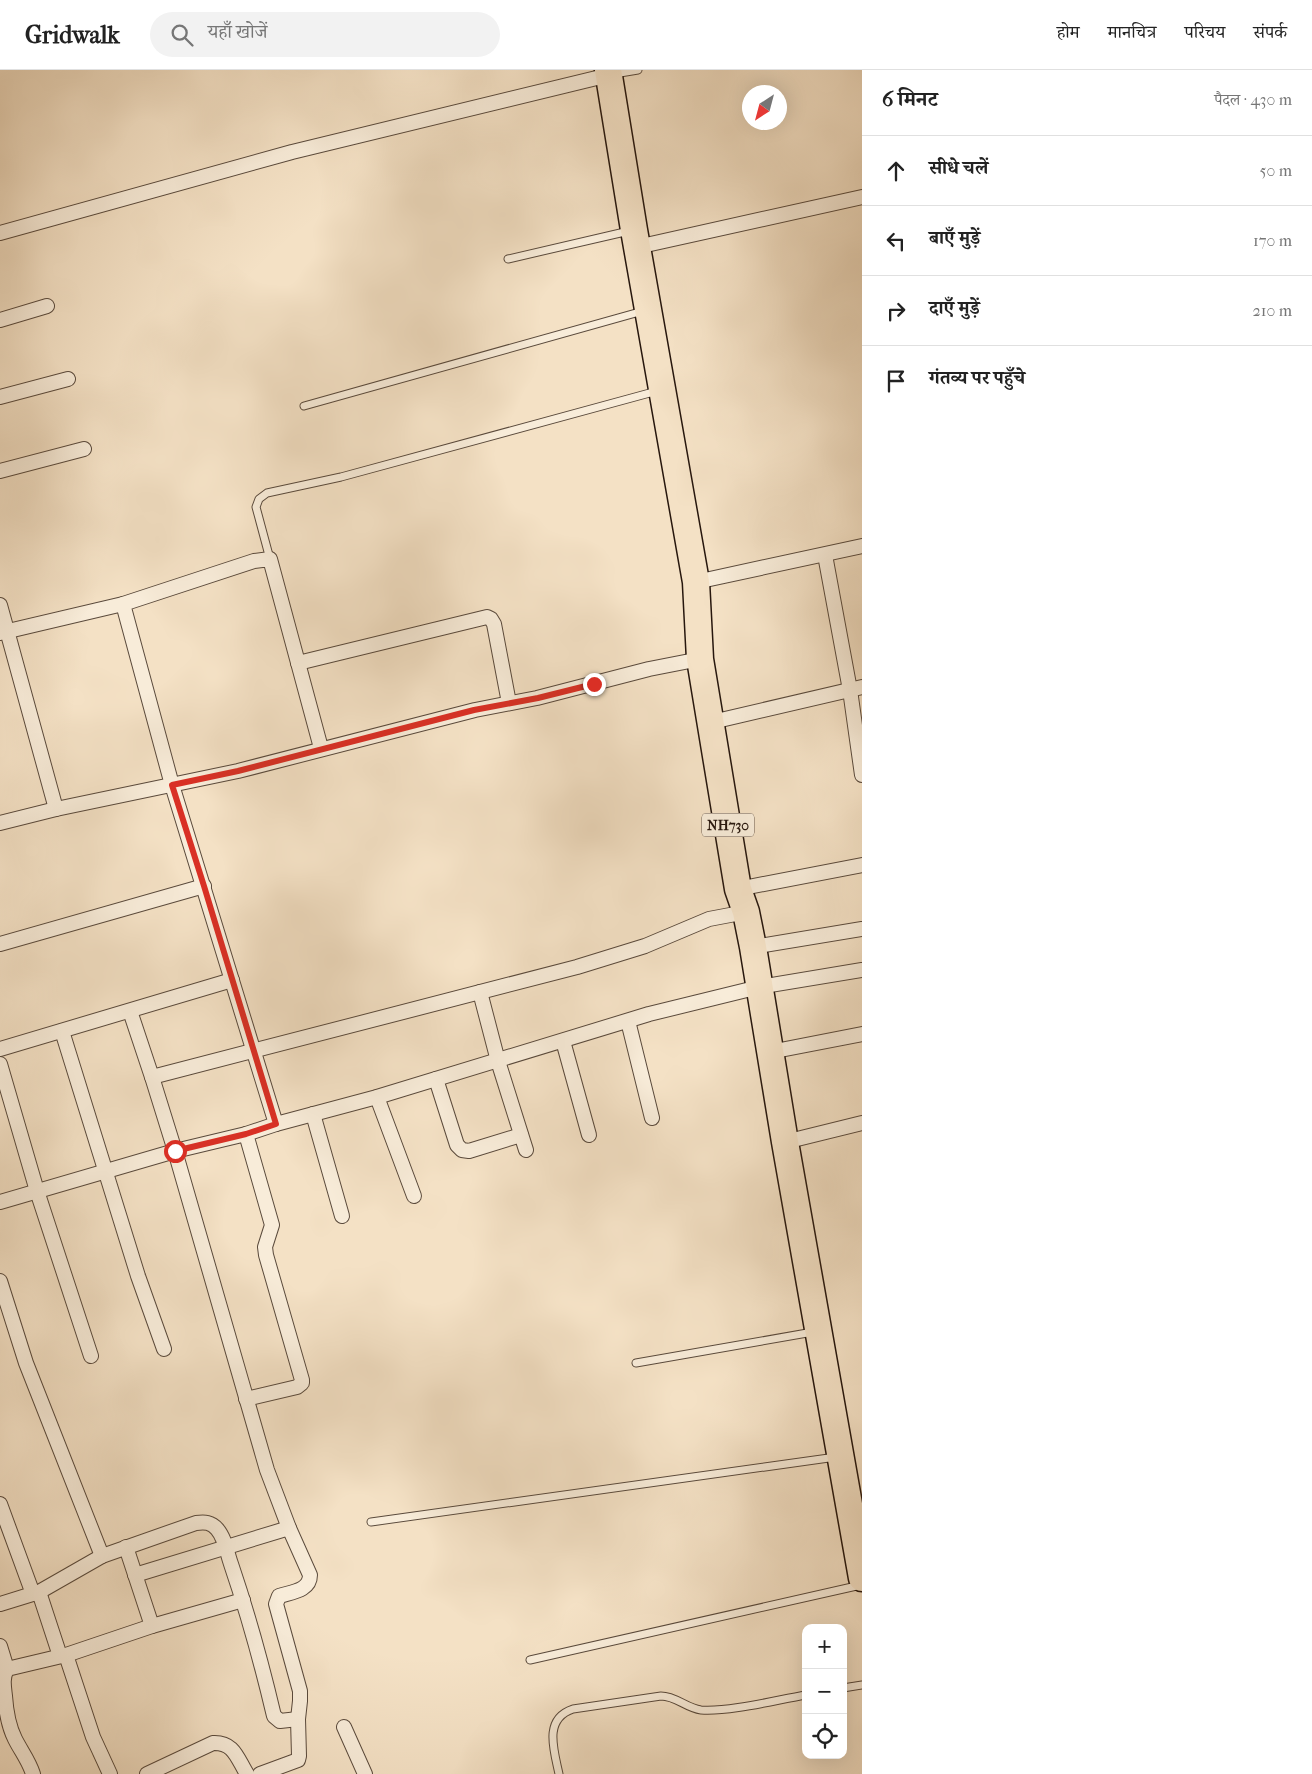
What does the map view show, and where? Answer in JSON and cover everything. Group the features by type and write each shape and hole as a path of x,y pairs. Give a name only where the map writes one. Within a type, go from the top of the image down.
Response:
{"highway":[{"name":"NH730","path":"609,73 696,582 700,659 742,901 753,947 785,1142 862,1578"}],"street":[{"path":"0,233 292,152 609,73"},
{"path":"636,238 862,197"},
{"path":"0,320 47,306"},
{"path":"0,397 68,379"},
{"path":"0,472 84,449"},
{"path":"696,582 825,556 862,546"},
{"path":"825,556 856,689 862,775"},
{"path":"4,632 123,604 254,561 270,559 321,748"},
{"path":"123,604 172,785 276,1124"},
{"path":"0,605 4,632 56,809"},
{"path":"298,663 487,617 494,624 509,703"},
{"path":"0,823 56,809 238,771 474,710 565,692 649,669 700,659"},
{"path":"712,722 856,689"},
{"path":"152,1077 577,967 645,946 709,920 742,901 862,865"},
{"path":"0,944 204,886"},
{"path":"753,947 862,929"},
{"path":"0,1202 175,1151 246,1134 436,1080 628,1021 759,987 862,970"},
{"path":"0,1049 232,980"},
{"path":"480,992 498,1061 526,1150"},
{"path":"130,1010 175,1151 267,1470 289,1528 310,1575 309,1584 306,1587 279,1596 276,1604 300,1690 298,1760 260,1774"},
{"path":"628,1021 652,1118"},
{"path":"62,1031 138,1276 164,1349"},
{"path":"770,1052 862,1034"},
{"path":"563,1041 589,1135"},
{"path":"0,1064 37,1191 91,1356"},
{"path":"436,1080 454,1139 462,1150 469,1151 521,1135"},
{"path":"377,1097 414,1196"},
{"path":"312,1114 342,1216"},
{"path":"785,1142 862,1123"},
{"path":"246,1134 272,1225 265,1247 266,1254 302,1380 302,1383 297,1388 246,1398"},
{"path":"0,1281 6,1320 26,1363 102,1556"},
{"path":"0,1504 63,1656 93,1737 110,1774"},
{"path":"0,1604 36,1593 102,1556 196,1523 207,1522 219,1531 225,1547 243,1600 274,1716 280,1721 298,1719"},
{"path":"135,1575 289,1528"},
{"path":"126,1547 152,1626"},
{"path":"7,1669 63,1656 152,1626 243,1600"},
{"path":"0,1646 7,1669 4,1686 8,1720 14,1738 30,1765 33,1774"},
{"path":"344,1727 365,1774"},
{"path":"148,1774 213,1743 228,1745 247,1774"}],"lane":[{"path":"609,73 638,70"},
{"path":"508,259 636,238"},
{"path":"304,406 648,310"},
{"path":"270,559 256,507 259,499 267,493 341,477 662,390"},
{"path":"636,1363 818,1331"},
{"path":"371,1522 841,1456"},
{"path":"530,1660 862,1584"},
{"path":"847,1687 862,1685"},
{"path":"559,1774 553,1746 553,1729 560,1715 573,1709 661,1696 669,1696 694,1709 724,1709 802,1696"}],"route":[{"path":"175,1151 246,1134 276,1124 172,785 238,771 474,710 538,698 594,684"}]}
